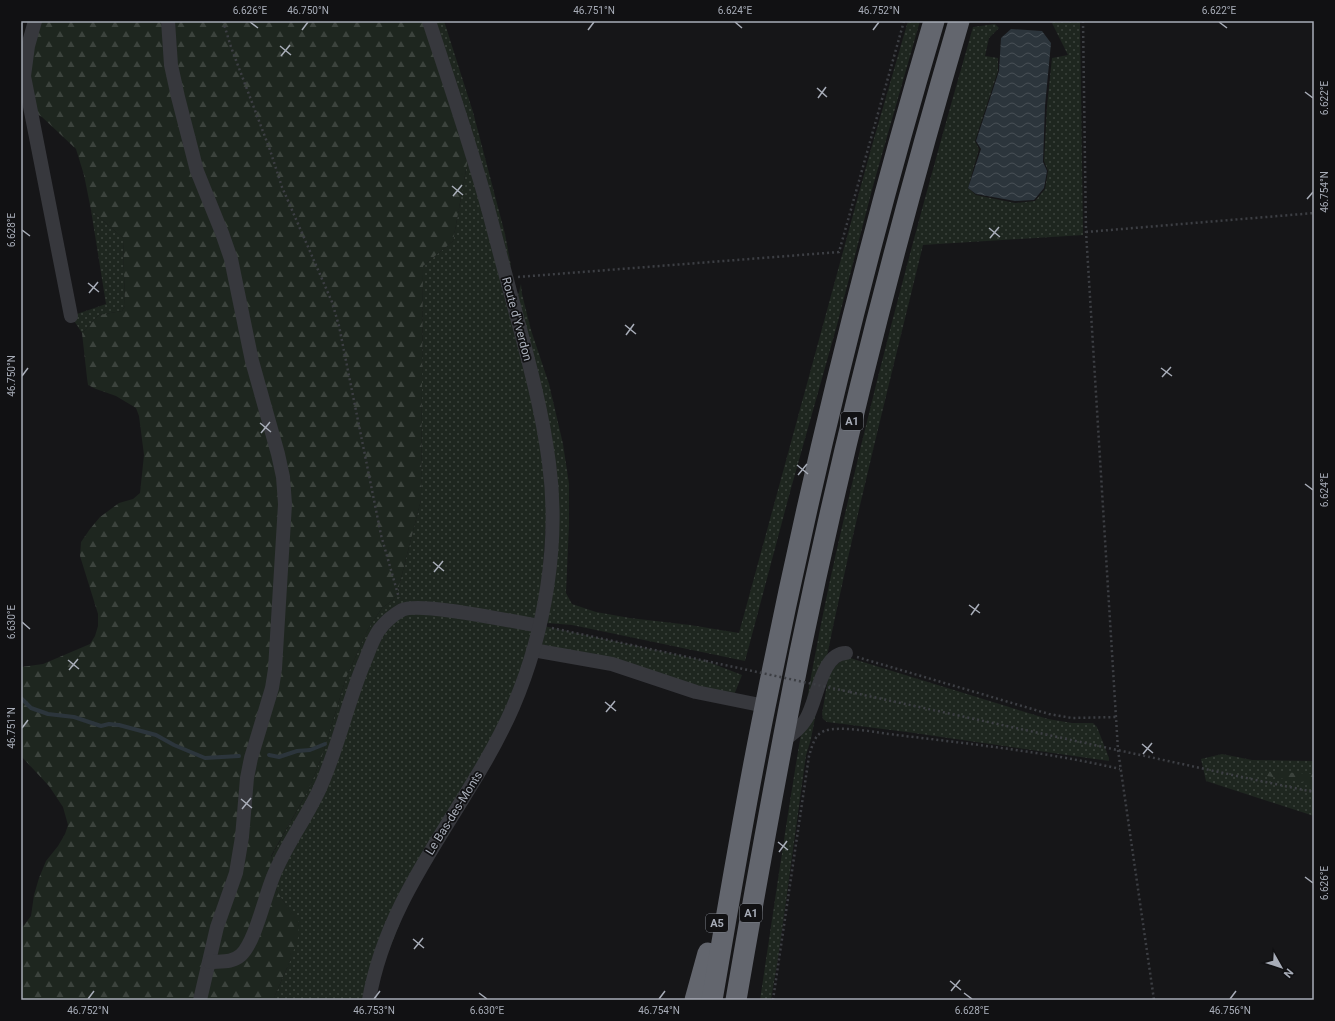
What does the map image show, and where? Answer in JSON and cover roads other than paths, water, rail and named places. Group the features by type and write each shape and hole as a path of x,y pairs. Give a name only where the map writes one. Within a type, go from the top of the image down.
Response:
{"highway":[{"name":"A1","path":"712,1000 765,706 809,501 844,352 890,175 934,21"},
{"name":"A1","path":"736,1000 783,740 812,598 854,414 913,183 959,21"},
{"name":"A5","path":"695,1000 739,845"}],"street":[{"path":"35,21 28,46 24,76 71,316"},
{"path":"168,21 171,64 178,97 197,171 222,234 232,266 252,361 278,454 283,477 285,504 275,669 272,688 251,758 247,778 242,837 236,873 217,927 200,1000"},
{"name":"Route d'Yverdon","path":"430,21 476,170 540,407 550,466 552,519 548,580 539,626"},
{"path":"210,962 230,961 237,958 247,949 267,891 276,871 318,792 329,767 357,679 373,641 385,622 403,609 427,608 539,626"},
{"name":"Le Bas-des-Monts","path":"369,1000 380,956 398,909 424,860 492,749 513,707 533,650 539,626"},
{"path":"533,650 612,664 691,690 765,706"},
{"path":"783,740 800,728 807,719 828,663 835,655 846,653"}],"water":[{"path":"1011,29 1042,31 1051,43 1045,106 1043,162 1047,171 1044,188 1034,200 1015,201 976,194 968,188 981,149 976,141 999,71 1001,38"}],"waterway":[{"path":"21,698 31,708 48,714 74,717 101,726 109,724 119,725 156,735 174,745 205,758 239,756"},
{"path":"269,755 279,757 297,751 310,750 325,744"}]}
